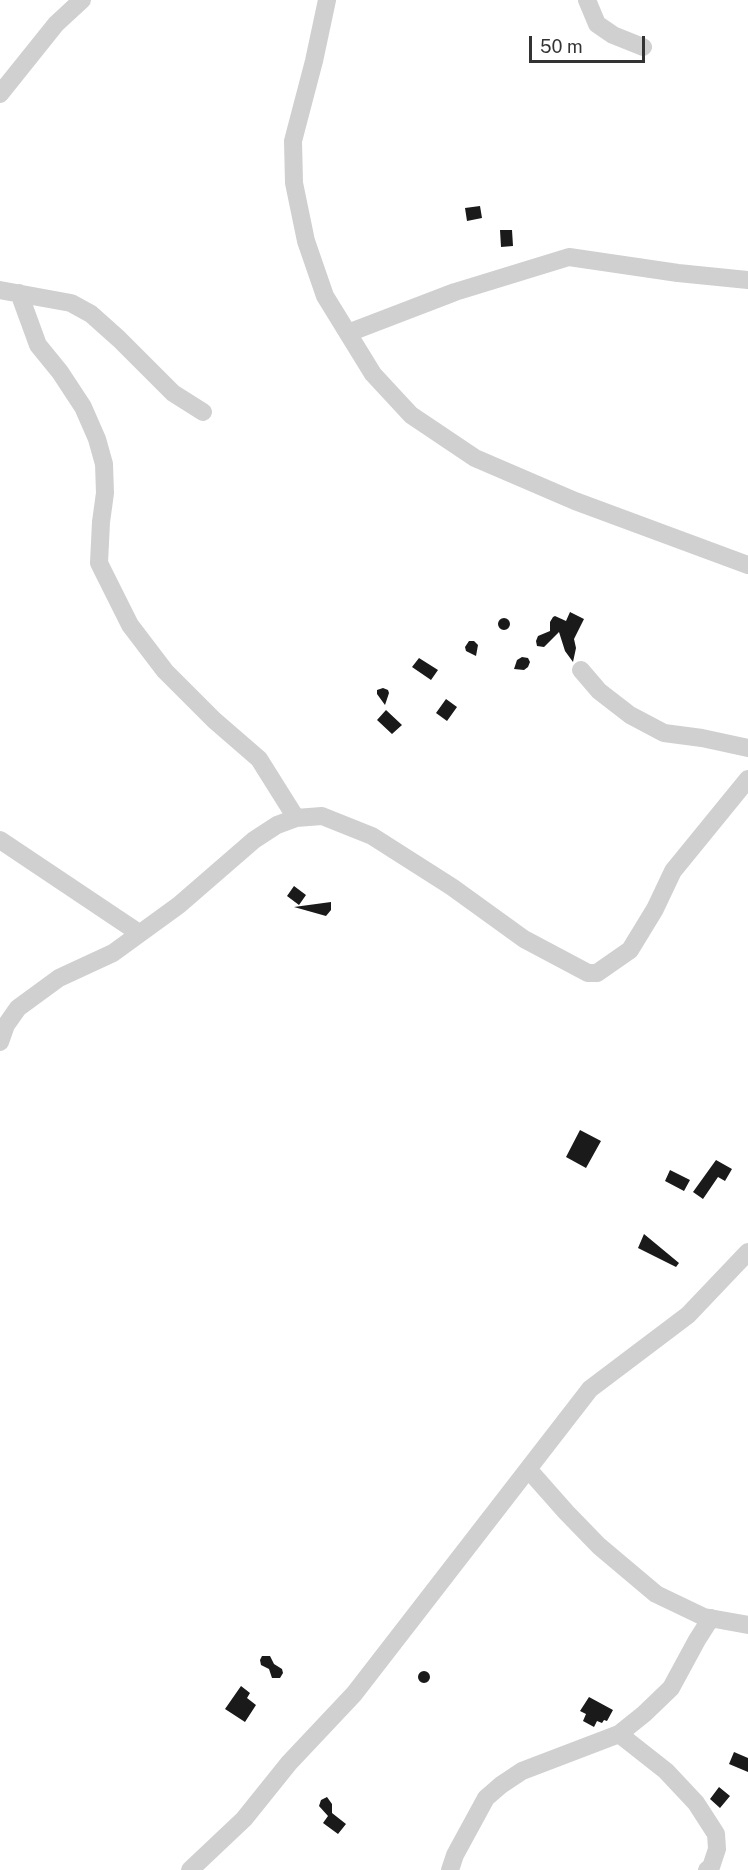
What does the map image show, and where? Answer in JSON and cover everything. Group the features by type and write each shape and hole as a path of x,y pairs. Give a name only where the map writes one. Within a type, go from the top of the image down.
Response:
{"street":[{"path":"0,94 56,24 82,0"},
{"path":"327,0 293,141 294,183 306,240 326,296 373,374 411,416 475,458 575,501 748,565"},
{"path":"587,0 597,24 614,35 643,47"},
{"path":"348,333 455,292 569,257 678,273 748,280"},
{"path":"0,290 71,303 91,314 173,393 203,412"},
{"path":"19,293 39,345 83,407 97,439 104,464 105,493 99,562 130,625 165,671 214,720 259,759 296,818"},
{"path":"581,670 599,691 630,715 664,733 748,748"},
{"path":"0,1042 6,1025 18,1008 58,978 113,953 179,904 254,840 277,825 296,818 322,816 372,836 452,887 524,939 588,973 597,973 630,950 656,909 673,871 748,779"},
{"path":"0,840 139,933"},
{"path":"190,1870 244,1819 290,1763 354,1694 590,1389 688,1315 748,1252"},
{"path":"528,1469 599,1546 656,1594 704,1617 748,1624"},
{"path":"450,1870 455,1855 486,1798 522,1771 619,1734 645,1714 671,1688 711,1618"},
{"path":"619,1734 666,1771 696,1803 716,1834 717,1849 711,1867 707,1870"}],"building":[{"path":"480,206 482,218 467,221 465,208"},
{"path":"500,230 512,230 513,246 501,247"},
{"path":"570,612 584,619 574,639 576,648 573,662 565,651 559,632 544,647 537,646 536,641 538,636 550,631 550,622 553,617 566,621"},
{"path":"506,618 510,624 506,630 502,630 498,622"},
{"path":"469,641 474,641 478,645 476,656 466,651 465,647"},
{"path":"522,657 528,658 530,662 528,667 524,670 514,669 517,660"},
{"path":"419,658 438,670 431,680 412,667"},
{"path":"383,688 389,693 385,705 377,694 377,690"},
{"path":"446,699 457,707 447,721 436,713"},
{"path":"386,710 402,725 392,734 377,720"},
{"path":"294,886 306,895 299,905 287,896"},
{"path":"331,902 331,910 326,916 294,907"},
{"path":"580,1130 601,1141 586,1168 566,1157"},
{"path":"716,1160 732,1169 725,1181 718,1177 703,1199 693,1192"},
{"path":"670,1170 690,1180 684,1191 665,1181"},
{"path":"644,1234 679,1263 676,1267 638,1248"},
{"path":"262,1656 270,1656 274,1664 282,1669 283,1673 280,1678 272,1678 269,1669 261,1665"},
{"path":"426,1671 429,1672 429,1682 422,1683 419,1682 418,1675 419,1672"},
{"path":"241,1686 250,1693 247,1698 256,1705 245,1722 225,1709"},
{"path":"589,1697 613,1710 607,1721 604,1720 602,1723 597,1721 594,1727 583,1721 586,1714 580,1711"},
{"path":"734,1752 748,1758 748,1772 729,1764"},
{"path":"719,1787 730,1796 720,1808 710,1799"},
{"path":"327,1797 332,1804 332,1813 346,1824 338,1834 323,1823 328,1816 319,1806 321,1800"}]}
